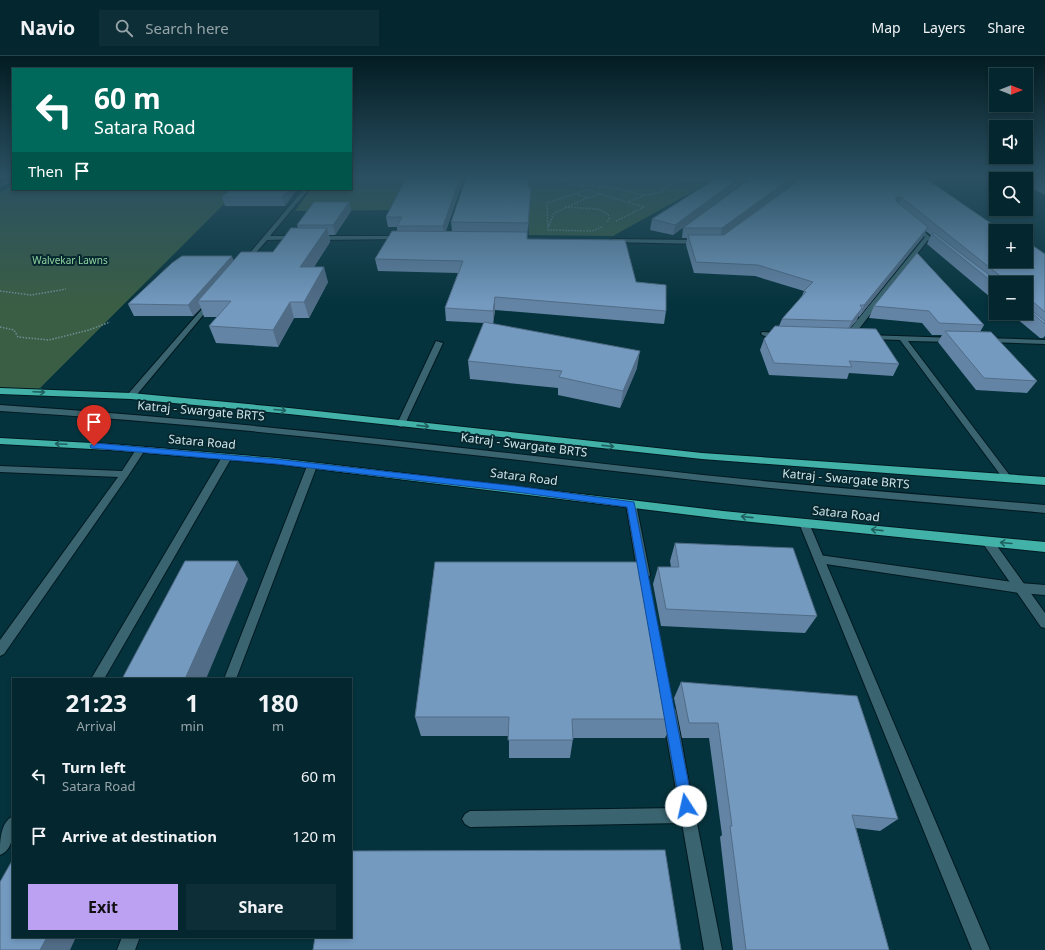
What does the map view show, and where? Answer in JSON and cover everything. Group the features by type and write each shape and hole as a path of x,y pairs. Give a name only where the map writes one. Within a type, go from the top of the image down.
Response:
{"highway":[{"path":"0,391 131,396 702,456 1045,481"},
{"name":"Satara Road","path":"0,441 226,457 516,489 631,504 1045,547"}],"street":[{"path":"240,268 281,220"},
{"path":"912,223 945,251"},
{"path":"671,241 677,237"},
{"path":"928,237 853,336 958,340"},
{"path":"266,238 305,238"},
{"path":"313,238 408,238"},
{"path":"610,241 706,242"},
{"path":"131,396 214,298"},
{"path":"765,334 788,335"},
{"path":"902,338 1008,479"},
{"path":"982,340 1045,342"},
{"path":"402,424 439,343"},
{"name":"Katraj - Swargate BRTS","path":"0,408 116,415 278,430 705,478 1045,509"},
{"path":"0,650 125,474 140,450"},
{"path":"98,678 226,457"},
{"path":"230,678 312,466"},
{"path":"0,469 125,474"},
{"path":"631,504 646,586"},
{"path":"804,523 981,950"},
{"path":"988,542 1045,623"},
{"path":"819,559 1020,588 1045,590"},
{"path":"667,702 713,950"},
{"path":"470,819 688,815"},
{"path":"0,846 12,826"},
{"path":"126,950 131,938"}],"path":[{"path":"548,220 548,230 592,231 619,220"},
{"path":"548,227 551,220"},
{"path":"606,226 608,220"},
{"path":"0,291 31,294 66,289"},
{"path":"0,327 14,330 18,337 48,340 89,330 110,322"}],"green space":[{"name":"Walvekar Lawns","path":"0,220 208,220 36,392 0,391"},
{"path":"529,220 642,220 613,236 529,235"}],"building":[{"path":"301,220 337,220 333,225 297,225"},
{"path":"400,220 445,220 443,226 397,226"},
{"path":"452,220 528,220 528,223 451,222"},
{"path":"655,220 682,220 675,225"},
{"path":"694,220 733,220 722,228 683,228"},
{"path":"745,220 919,220 928,227 864,305 860,305 862,308 852,321 782,319 813,282 758,265 696,262 688,235 724,235"},
{"path":"930,220 986,220 992,224 989,224 989,267"},
{"path":"291,228 327,228 300,267 324,267 304,302 290,302 273,330 209,326 231,301 198,301 241,252 273,252"},
{"path":"392,231 527,232 527,239 625,240 636,282 666,285 666,311 495,297 493,311 445,308 463,261 375,259"},
{"path":"933,232 991,276 989,276 989,279 932,234"},
{"path":"1033,246 1045,254 1045,312 1033,302 1033,276 1000,276 990,268 1033,268"},
{"path":"917,253 984,325 939,323 929,311 874,306"},
{"path":"182,256 232,256 188,305 128,304 172,263"},
{"path":"1033,312 1045,321 1045,324 1033,314"},
{"path":"484,322 640,351 623,391 559,377 562,371 468,361"},
{"path":"775,326 876,329 899,364 849,361 852,367 774,363 764,339"},
{"path":"945,331 991,332 1037,381 984,378"},
{"path":"675,543 793,548 817,616 666,609 658,567 679,567"},
{"path":"185,561 238,561 185,678 123,678"},
{"path":"435,562 644,562 674,719 572,719 573,740 508,740 509,717 415,717"},
{"path":"681,682 857,696 898,819 852,815 889,950 746,950 730,826 732,826 718,723 689,723"},
{"path":"665,850 681,950 313,950 315,938 352,938 352,851"},
{"path":"12,861 12,938 46,938 40,950 0,950 0,882"}],"route":[{"path":"94,446 276,462 516,489 631,504 686,806"}]}
